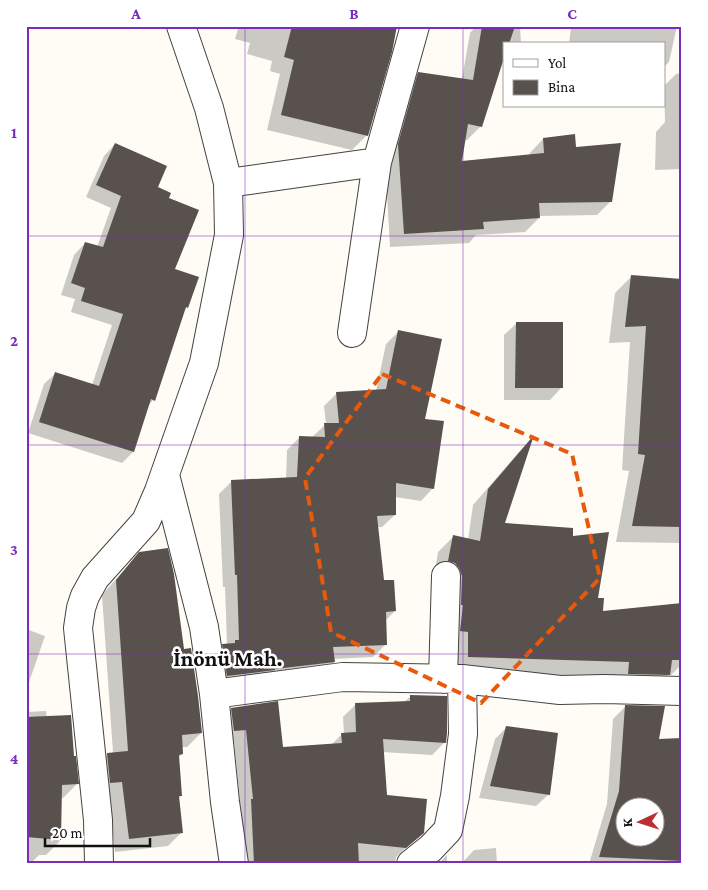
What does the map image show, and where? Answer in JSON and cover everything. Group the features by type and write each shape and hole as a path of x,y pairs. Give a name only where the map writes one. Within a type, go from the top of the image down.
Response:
{"street":[{"path":"99,864 98,820 78,628 81,608 95,578 146,521 165,475 204,362 229,236 228,183 209,108 181,26"},
{"path":"352,333 377,162 415,26"},
{"path":"228,183 377,162"},
{"path":"165,475 204,627 214,694 225,802 234,864"},
{"path":"411,864 431,848 448,830 455,796 463,734 453,679 446,576"},
{"path":"214,694 343,677 453,679 560,690 604,688 682,691"}],"highlighted area":[{"path":"382,374 572,454 600,578 481,703 331,632 305,478"}],"building":[{"path":"292,26 397,26 392,52 368,136 281,115 294,60 284,57"},
{"path":"482,26 515,26 510,42 503,42 503,61 482,127 468,124 462,161 544,153 543,138 575,134 576,147 621,143 612,202 539,203 540,218 483,222 484,229 404,234 398,144 418,72 473,80"},
{"path":"115,143 167,166 158,187 171,193 169,198 199,210 175,269 199,277 188,308 186,307 155,401 151,399 134,452 39,422 55,372 99,386 123,314 81,301 85,288 71,283 85,242 103,247 121,196 96,185"},
{"path":"631,275 682,279 682,527 632,526 645,455 638,454 646,326 625,327"},
{"path":"516,322 563,322 563,388 515,388"},
{"path":"398,330 442,339 425,419 444,421 434,489 396,483 396,515 377,516 384,580 394,580 396,611 386,612 387,645 333,647 335,662 227,676 222,644 235,643 235,640 239,640 231,480 297,477 299,436 325,437 324,423 339,423 336,392 386,389"},
{"path":"534,435 505,523 573,528 573,536 609,532 598,598 604,598 603,611 682,603 682,660 672,660 670,675 628,674 629,662 468,657 468,632 460,631 463,605 461,605 462,576 455,563 448,561 453,535 480,541 488,489"},
{"path":"168,548 174,574 184,649 191,648 202,733 182,735 183,754 179,755 182,796 179,796 183,833 129,839 122,782 110,783 107,753 128,751 116,580 139,552"},
{"path":"410,695 447,696 446,743 383,739 387,795 427,799 424,833 406,848 358,843 359,864 321,864 320,861 254,864 251,799 253,799 246,730 234,731 231,708 278,701 283,747 342,743 341,733 356,732 355,703 410,701"},
{"path":"625,705 665,706 659,739 682,738 682,861 599,857 616,801 616,848 666,848 666,798 617,798 619,791"},
{"path":"71,715 74,756 76,756 79,784 62,785 61,840 26,837 26,717"},
{"path":"506,726 558,733 550,795 490,786"}],"district":[{"name":"İnönü Mah.","path":"228,658"}]}
